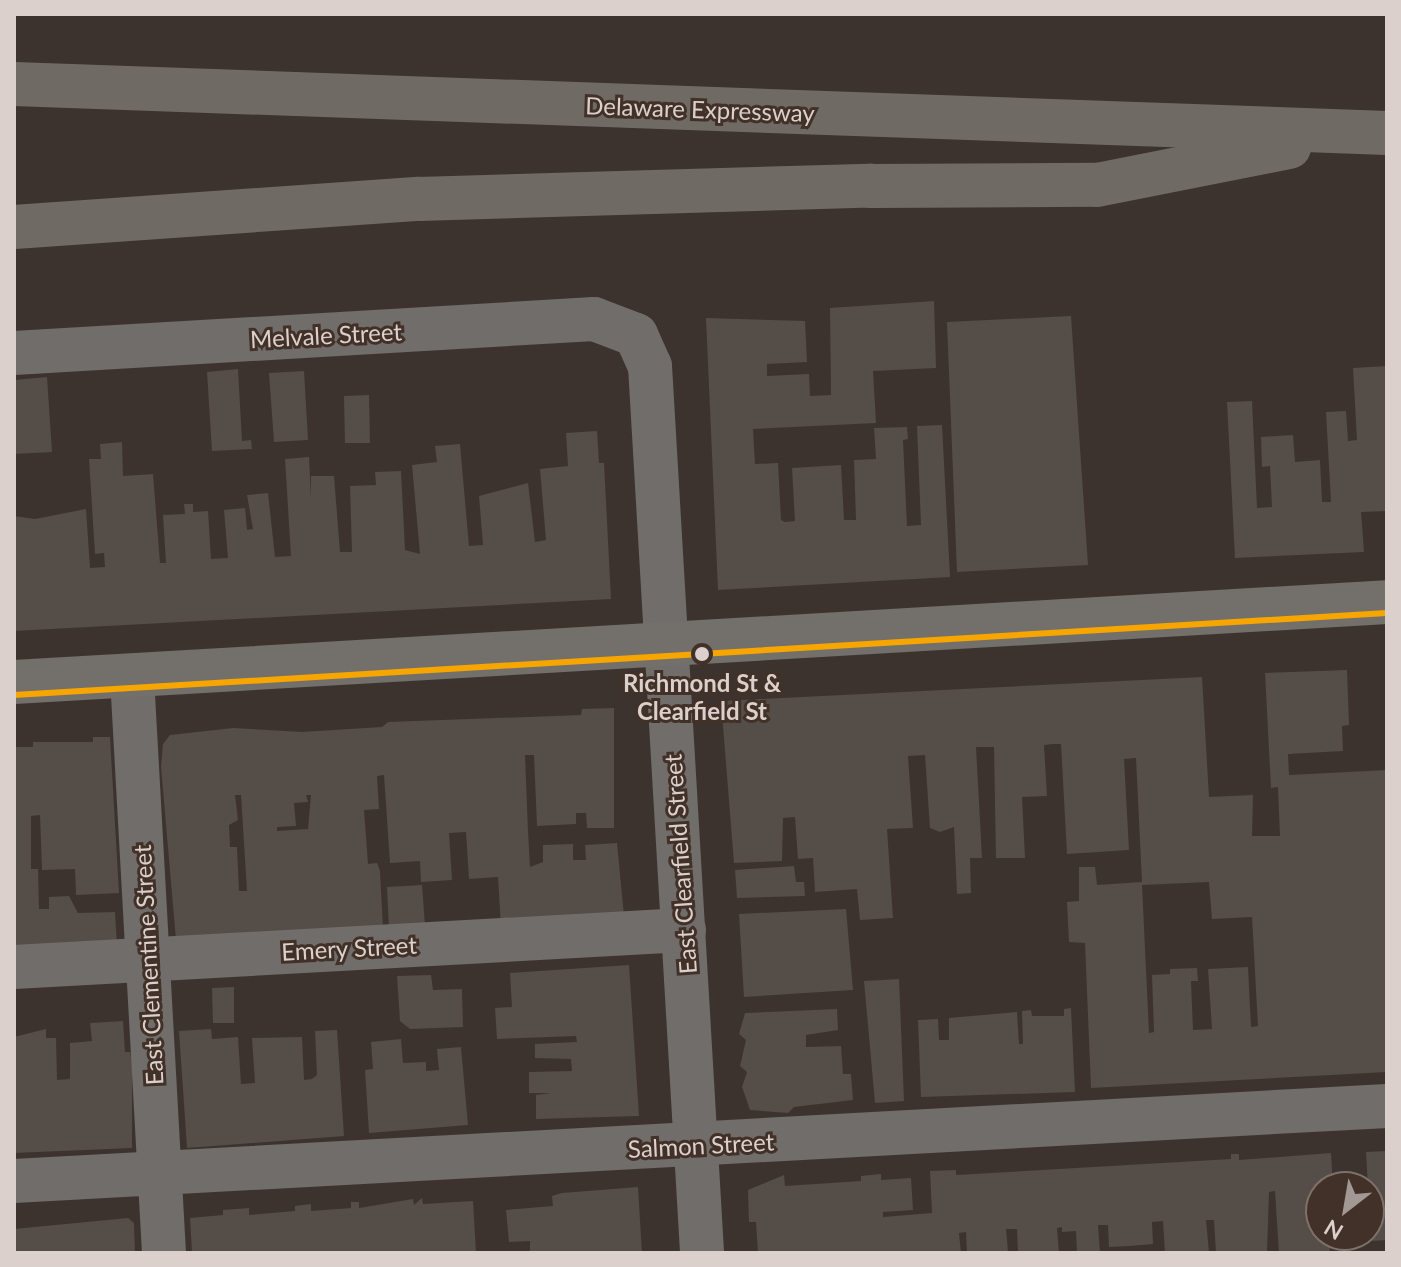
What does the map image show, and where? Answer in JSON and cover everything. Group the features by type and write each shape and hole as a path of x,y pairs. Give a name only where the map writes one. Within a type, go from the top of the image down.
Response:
{"highway":[{"name":"Delaware Expressway","path":"14,84 1375,133"},
{"path":"14,227 419,199 870,186 1097,185 1375,133"}],"main road":[{"path":"14,682 1387,602"}],"street":[{"name":"Melvale Street","path":"14,353 594,319 636,335"},
{"name":"East Clearfield Street","path":"636,335 650,366 702,1253"},
{"name":"East Clementine Street","path":"132,677 164,1253"},
{"name":"Emery Street","path":"14,967 684,930"},
{"name":"Salmon Street","path":"14,1181 1387,1106"}],"building":[{"path":"934,301 936,368 873,371 876,423 753,429 755,464 778,463 781,520 785,522 795,521 792,468 841,465 844,520 856,520 854,460 876,459 874,428 907,427 908,439 903,440 907,526 921,525 917,426 942,425 950,577 718,590 706,318 805,321 807,362 767,364 767,376 809,374 810,396 831,395 830,308"},
{"path":"1071,316 1088,565 957,572 947,322"},
{"path":"1387,366 1387,511 1361,512 1364,552 1235,558 1227,402 1252,401 1257,508 1272,507 1270,466 1262,467 1261,437 1293,435 1295,462 1320,460 1322,502 1331,502 1326,412 1346,411 1348,441 1357,440 1353,368"},
{"path":"238,369 242,441 251,440 252,449 212,451 207,372"},
{"path":"304,371 308,440 274,442 269,373"},
{"path":"47,377 52,452 14,454 14,380"},
{"path":"369,395 370,443 345,443 344,396"},
{"path":"597,431 599,463 604,463 611,599 14,631 14,516 35,519 86,509 90,568 105,567 104,553 95,554 89,459 101,459 100,444 122,442 123,476 153,474 160,563 166,563 163,515 185,514 184,504 193,504 193,512 208,511 211,559 228,558 224,510 245,508 247,530 253,529 247,495 268,493 275,557 291,556 285,459 309,457 311,499 311,476 334,476 340,552 352,552 350,486 376,485 375,472 401,471 405,550 420,554 412,465 437,462 435,446 460,444 469,546 483,545 479,496 528,483 535,542 546,540 540,469 568,466 566,433"},
{"path":"1347,670 1349,725 1342,726 1343,751 1288,754 1289,775 1387,770 1387,1072 1091,1088 1085,943 1069,942 1067,902 1079,901 1079,867 1095,867 1097,885 1142,882 1136,758 1124,759 1129,850 1067,854 1061,744 1053,744 1044,745 1047,796 1022,797 1025,858 996,858 994,747 976,747 982,858 970,858 971,893 957,894 954,827 940,832 930,828 925,755 908,756 913,828 887,829 893,918 860,920 857,889 815,892 813,858 798,859 795,817 783,818 782,861 734,863 721,701 1202,677 1209,797 1253,795 1252,836 1280,836 1278,787 1271,788 1265,673","holes":["1209,882 1212,919 1252,917 1258,1026 1251,1027 1248,967 1208,969 1212,1029 1193,1030 1191,981 1198,981 1197,968 1170,969 1170,974 1152,975 1154,1032 1149,1033 1142,885"]},
{"path":"614,708 614,828 587,828 586,813 576,813 576,824 537,826 534,755 525,755 530,867 543,862 543,845 573,844 573,860 586,860 585,845 617,843 624,916 501,927 498,877 469,879 466,832 449,833 452,880 421,882 420,861 390,863 384,775 377,776 379,809 364,810 368,864 377,863 380,871 383,929 176,940 161,767 163,744 170,735 233,728 302,732 382,727 388,722 581,715 582,709","holes":["235,795 241,795 247,891 239,891 237,847 230,847 229,825 238,820","306,795 311,795 308,829 277,831 277,827 296,826 294,803 308,802"]},
{"path":"93,737 110,737 119,893 76,895 75,869 42,870 40,815 31,816 31,869 38,869 39,909 49,909 49,897 69,896 78,913 115,912 117,945 14,949 14,747 33,747 33,742 93,742"},
{"path":"794,866 796,882 804,882 805,896 737,898 735,870"},
{"path":"422,885 425,926 389,928 387,887"},
{"path":"846,909 853,990 744,997 739,914"},
{"path":"629,965 639,1116 536,1119 536,1095 551,1093 529,1093 529,1072 572,1071 571,1059 535,1058 535,1044 577,1042 576,1036 497,1039 495,1008 512,1007 510,973"},
{"path":"431,975 433,990 462,989 463,1027 410,1029 400,1021 397,976"},
{"path":"899,979 904,1101 875,1103 864,981"},
{"path":"234,987 234,1023 213,1023 212,988"},
{"path":"1071,1008 1075,1092 921,1097 918,1020 938,1019 939,1040 949,1040 949,1018 1017,1012 1019,1044 1023,1044 1022,1011 1031,1010 1032,1016 1064,1016 1064,1009"},
{"path":"837,1009 838,1030 806,1035 806,1047 841,1046 843,1074 851,1074 853,1100 794,1107 788,1113 750,1110 742,1087 747,1072 740,1066 746,1040 739,1034 745,1013"},
{"path":"123,1021 125,1052 130,1052 132,1063 132,1148 14,1153 14,1037 46,1029 46,1038 56,1038 57,1080 70,1079 70,1043 92,1041 90,1023"},
{"path":"211,1029 212,1039 238,1037 241,1084 255,1083 252,1038 302,1037 304,1080 317,1075 315,1031 337,1030 344,1136 187,1148 179,1031"},
{"path":"401,1039 403,1063 426,1062 426,1071 439,1070 437,1049 461,1047 468,1125 369,1133 365,1070 373,1069 371,1042"},
{"path":"1387,1151 1387,1240 1385,1171 1367,1171 1366,1152"},
{"path":"1331,1153 1332,1171 1305,1171 1305,1251 1330,1253 1279,1253 1275,1191 1269,1192 1267,1252 1216,1253 1214,1220 1206,1220 1209,1253 1165,1253 1163,1221 1152,1222 1153,1244 1130,1246 1109,1247 1108,1225 1098,1225 1100,1253 1077,1253 1076,1231 1062,1232 1062,1227 1057,1228 1059,1253 1018,1253 1017,1229 1006,1229 1008,1252 967,1253 966,1232 959,1233 961,1253 758,1253 756,1222 749,1222 748,1190 784,1175 785,1186 861,1181 861,1176 881,1174 881,1180 911,1178 913,1210 883,1212 883,1217 932,1213 930,1171 956,1170 956,1175 1231,1159 1231,1154 1239,1154 1239,1160"},
{"path":"638,1187 642,1253 530,1253 530,1241 509,1242 506,1210 553,1206 552,1196 562,1193"},
{"path":"422,1198 423,1204 473,1201 476,1253 192,1253 190,1218 223,1215 223,1210 249,1208 249,1215 295,1211 295,1206 311,1204 311,1211 351,1208 351,1202 359,1202 359,1208 413,1199 414,1205"},
{"path":"128,1218 134,1223 135,1253 14,1253 14,1229"}],"transit line":[{"path":"14,695 1387,613"}],"place":[{"name":"Richmond St & Clearfield St","path":"702,654"}]}
